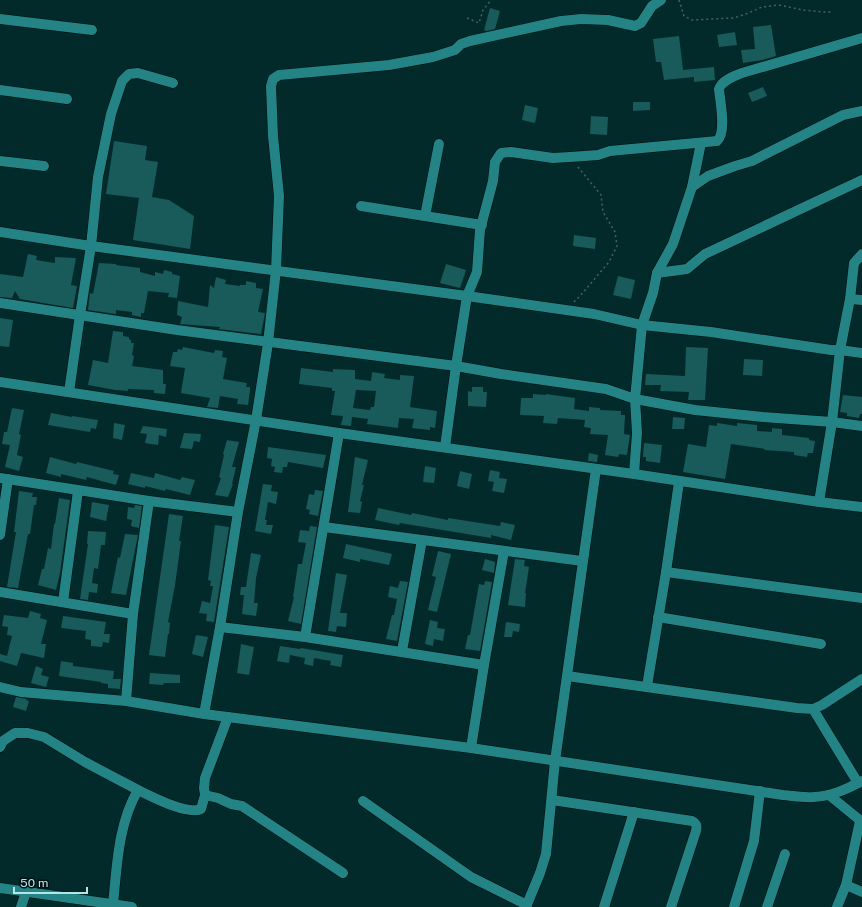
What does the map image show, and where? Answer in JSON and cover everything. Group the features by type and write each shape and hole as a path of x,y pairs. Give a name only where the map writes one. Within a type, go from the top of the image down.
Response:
{"street":[{"path":"204,714 220,627 238,512 256,420 268,343 276,270 278,196 273,136 273,79 279,74 389,65 433,57 455,50 461,44 470,41 562,21 581,19 608,20 635,26 641,24 652,6 661,0"},
{"path":"0,19 92,30"},
{"path":"445,447 467,296 477,272 482,225 493,181 495,162 500,153 511,152 553,158 598,155 610,151 717,141 722,135 722,114 719,89 720,86 728,79 742,73 862,38"},
{"path":"69,392 92,246 98,177 111,114 122,81 129,74 138,73 173,83"},
{"path":"0,90 67,99"},
{"path":"692,187 708,176 752,161 844,115 862,111"},
{"path":"634,474 637,433 635,399 642,325 653,293 657,273 672,244 692,187 701,143"},
{"path":"425,216 439,144"},
{"path":"0,161 44,166"},
{"path":"657,273 687,269 705,254 862,180"},
{"path":"361,206 482,225"},
{"path":"0,232 92,246 594,314 642,325 711,332 831,350 862,353"},
{"path":"819,502 832,422 840,350 850,299 854,263 862,254"},
{"path":"850,299 862,300"},
{"path":"0,303 268,343 456,366 606,389 635,399 695,410 862,426"},
{"path":"0,382 339,433 862,507"},
{"path":"305,637 339,433"},
{"path":"363,801 471,877 527,906 546,854 555,761 596,469"},
{"path":"0,535 4,478 78,491 238,512"},
{"path":"647,686 679,482"},
{"path":"62,602 78,491"},
{"path":"126,702 133,614 149,501"},
{"path":"324,527 582,561"},
{"path":"402,651 422,540"},
{"path":"471,748 504,551"},
{"path":"666,572 862,598"},
{"path":"0,592 133,614"},
{"path":"658,617 821,644"},
{"path":"220,627 305,637 484,665"},
{"path":"567,676 813,709 822,705 862,679"},
{"path":"0,687 21,692 126,702 204,714 471,748 760,792 813,798 842,791 860,782 813,709"},
{"path":"0,747 3,741 15,733 28,733 44,737 85,762 138,790 179,807 195,811 201,809 205,795 205,778 228,717"},
{"path":"113,904 118,855 131,802 138,790"},
{"path":"734,907 754,841 760,792"},
{"path":"205,795 218,798 231,804 242,806 343,873"},
{"path":"829,795 861,821 846,886 837,907"},
{"path":"552,800 692,821 697,826 696,831 672,907"},
{"path":"604,907 634,812"},
{"path":"767,907 785,854"},
{"path":"846,886 862,892"},
{"path":"0,888 97,905 113,904 132,907"},
{"path":"21,907 26,892"}],"path":[{"path":"467,18 480,23 483,10 491,0"},
{"path":"679,0 684,16 692,20 734,18 771,6 833,12"},
{"path":"564,310 580,296 609,262 617,246 615,232 603,212 600,195 570,157"}],"building":[{"path":"490,8 500,11 495,29 487,31 484,30"},
{"path":"771,25 776,56 743,63 741,50 755,49 753,27"},
{"path":"735,32 737,45 719,47 717,35"},
{"path":"679,36 683,70 714,67 715,80 694,82 694,77 664,80 661,62 656,62 653,39"},
{"path":"763,87 767,96 752,102 748,93"},
{"path":"633,102 650,102 650,110 633,111"},
{"path":"525,105 538,108 535,123 522,120"},
{"path":"591,116 608,117 607,135 590,134"},
{"path":"114,141 147,146 145,160 158,162 152,197 169,200 194,216 190,249 133,240 139,198 106,194"},
{"path":"574,235 596,238 595,249 573,246"},
{"path":"28,254 37,256 36,260 55,263 55,257 76,258 71,285 77,286 73,308 20,299 15,291 12,298 0,297 0,274 23,277"},
{"path":"99,263 140,268 140,272 155,276 155,272 163,274 164,270 172,272 172,274 180,276 177,298 168,297 169,293 148,291 144,313 141,313 141,317 132,315 132,312 116,310 116,314 88,310 90,293 93,294"},
{"path":"446,264 466,270 460,288 440,283"},
{"path":"618,276 635,280 631,299 613,295"},
{"path":"216,277 226,280 225,284 240,286 246,285 246,281 256,283 256,288 263,289 258,312 265,313 261,334 219,329 220,327 180,324 182,317 177,315 178,301 208,307 210,285 214,288"},
{"path":"0,318 13,320 9,347 0,346"},
{"path":"113,331 123,332 123,336 129,337 131,343 134,343 132,366 163,370 163,384 166,384 165,394 154,393 154,390 128,389 128,391 88,385 93,360 108,363"},
{"path":"183,347 214,353 215,350 223,351 222,357 227,358 223,379 247,383 246,387 250,387 248,405 237,404 238,399 220,396 218,408 207,407 210,398 181,393 185,368 170,366 173,352 177,352 178,349 182,350"},
{"path":"686,347 708,348 705,400 688,400 689,392 660,391 661,385 645,385 646,374 685,376"},
{"path":"744,359 763,360 762,376 743,375"},
{"path":"301,368 333,372 333,369 355,370 355,379 371,381 372,372 385,374 384,378 400,380 400,375 414,376 410,407 437,411 435,428 430,427 430,430 412,428 414,419 399,418 398,428 367,424 368,419 352,417 351,426 341,425 343,416 331,415 335,391 332,391 332,388 299,384","holes":["356,390 376,391 374,407 371,407 370,410 353,408"]},
{"path":"472,387 483,387 483,392 487,392 486,407 468,406 468,391 472,392"},
{"path":"533,394 546,394 575,398 574,409 589,411 589,407 600,408 600,410 621,411 621,415 625,415 624,434 630,435 627,455 619,454 618,457 605,455 608,435 590,434 591,428 584,427 585,420 558,418 557,424 543,423 544,416 520,415 521,398 533,398"},
{"path":"843,395 862,397 862,414 860,414 859,418 847,416 847,413 840,412"},
{"path":"12,408 24,410 19,434 21,435 17,455 23,457 19,471 5,467 10,445 2,444 4,432 7,432"},
{"path":"51,413 98,420 96,429 91,428 90,432 48,425"},
{"path":"673,417 685,418 684,429 672,429"},
{"path":"114,423 125,425 122,440 113,438"},
{"path":"717,423 737,426 737,423 757,425 757,431 772,432 772,428 782,429 782,435 809,438 809,440 815,441 813,453 808,453 807,457 794,455 794,452 764,450 765,449 731,444 725,479 683,472 688,444 706,447 709,425 717,426"},
{"path":"143,426 167,429 166,437 159,435 158,445 145,443 147,434 140,433"},
{"path":"184,433 201,434 200,442 194,441 192,449 180,448"},
{"path":"227,440 239,442 232,467 236,467 233,484 228,497 215,495 221,478 219,477"},
{"path":"644,443 662,445 660,463 646,461 646,457 643,457"},
{"path":"268,447 326,455 323,468 288,462 287,467 283,467 282,473 274,472 275,467 271,466 272,459 267,458"},
{"path":"589,453 598,455 597,462 588,461"},
{"path":"50,457 76,464 77,462 114,471 113,474 119,475 116,485 87,477 86,480 61,474 61,477 46,473"},
{"path":"355,457 368,460 362,485 364,485 360,501 362,502 360,513 348,512"},
{"path":"425,466 436,468 434,483 423,482"},
{"path":"490,470 500,472 499,478 507,479 504,493 492,491 494,482 488,481"},
{"path":"460,471 472,474 469,489 457,486"},
{"path":"131,473 154,478 155,473 180,480 182,477 195,480 190,495 166,489 165,491 128,484"},
{"path":"263,484 272,485 271,491 278,492 276,504 268,502 265,520 267,520 266,525 273,525 271,534 255,531"},
{"path":"315,490 323,491 318,516 309,514 310,510 306,509 309,494 314,495"},
{"path":"19,491 33,493 32,497 37,497 36,505 34,505 30,534 28,534 18,588 7,587 16,532 14,532"},
{"path":"59,498 70,500 60,573 56,590 38,585 42,569 44,569 48,548 51,549"},
{"path":"92,502 109,505 106,521 90,517"},
{"path":"135,505 142,506 139,528 131,526 132,520 127,519 128,507 134,508"},
{"path":"378,508 411,515 412,513 448,520 448,518 500,526 501,522 515,525 511,540 491,535 491,538 400,523 399,525 375,520"},
{"path":"169,514 183,516 175,585 168,622 170,623 165,657 149,655"},
{"path":"215,525 229,527 214,622 206,621 207,614 199,613 202,601 210,603 213,586 210,586 211,581 208,580"},
{"path":"310,526 317,527 301,624 288,621 294,597 298,564 302,564 306,543 298,542 300,530 309,531"},
{"path":"88,531 106,532 105,545 101,545 98,569 94,568 92,583 98,584 97,593 89,592 88,600 80,599 88,544"},
{"path":"125,534 138,535 126,595 111,593 118,557 120,558"},
{"path":"346,544 392,554 389,565 360,559 360,562 343,558"},
{"path":"438,551 451,554 437,612 428,610 436,577 432,576"},
{"path":"251,553 261,555 256,578 254,603 258,603 256,616 242,614 244,595 240,595 241,587 246,587"},
{"path":"485,559 495,562 494,573 482,570"},
{"path":"515,559 525,560 524,566 529,567 525,593 525,607 508,605"},
{"path":"336,573 347,575 340,613 347,613 346,627 337,626 336,632 328,631"},
{"path":"400,581 408,582 397,641 386,639 392,615 394,615 397,599 388,597 390,586 398,588"},
{"path":"485,581 492,582 480,651 465,649 468,635 470,635 479,584 484,585"},
{"path":"30,611 41,614 40,618 47,620 41,644 46,644 44,658 21,653 17,666 0,661 0,654 7,656 12,636 7,635 8,627 2,626 4,615 28,618"},
{"path":"63,616 106,622 104,634 110,634 109,643 103,642 102,647 91,646 91,640 85,639 86,631 61,628"},
{"path":"430,620 438,622 437,628 445,629 443,641 434,639 433,646 425,644"},
{"path":"506,622 520,624 519,632 513,631 512,637 504,637"},
{"path":"196,635 208,637 203,657 192,654"},
{"path":"241,644 254,647 249,675 237,673"},
{"path":"280,646 343,655 341,667 330,665 331,661 314,658 313,666 304,664 305,658 290,655 289,663 277,661"},
{"path":"61,661 73,663 73,666 114,671 113,679 121,679 120,689 108,688 108,684 101,682 59,676"},
{"path":"36,666 43,669 41,675 49,677 46,687 31,683"},
{"path":"150,673 180,675 180,683 164,683 163,685 149,684"},
{"path":"16,697 29,701 26,711 13,707"}]}
